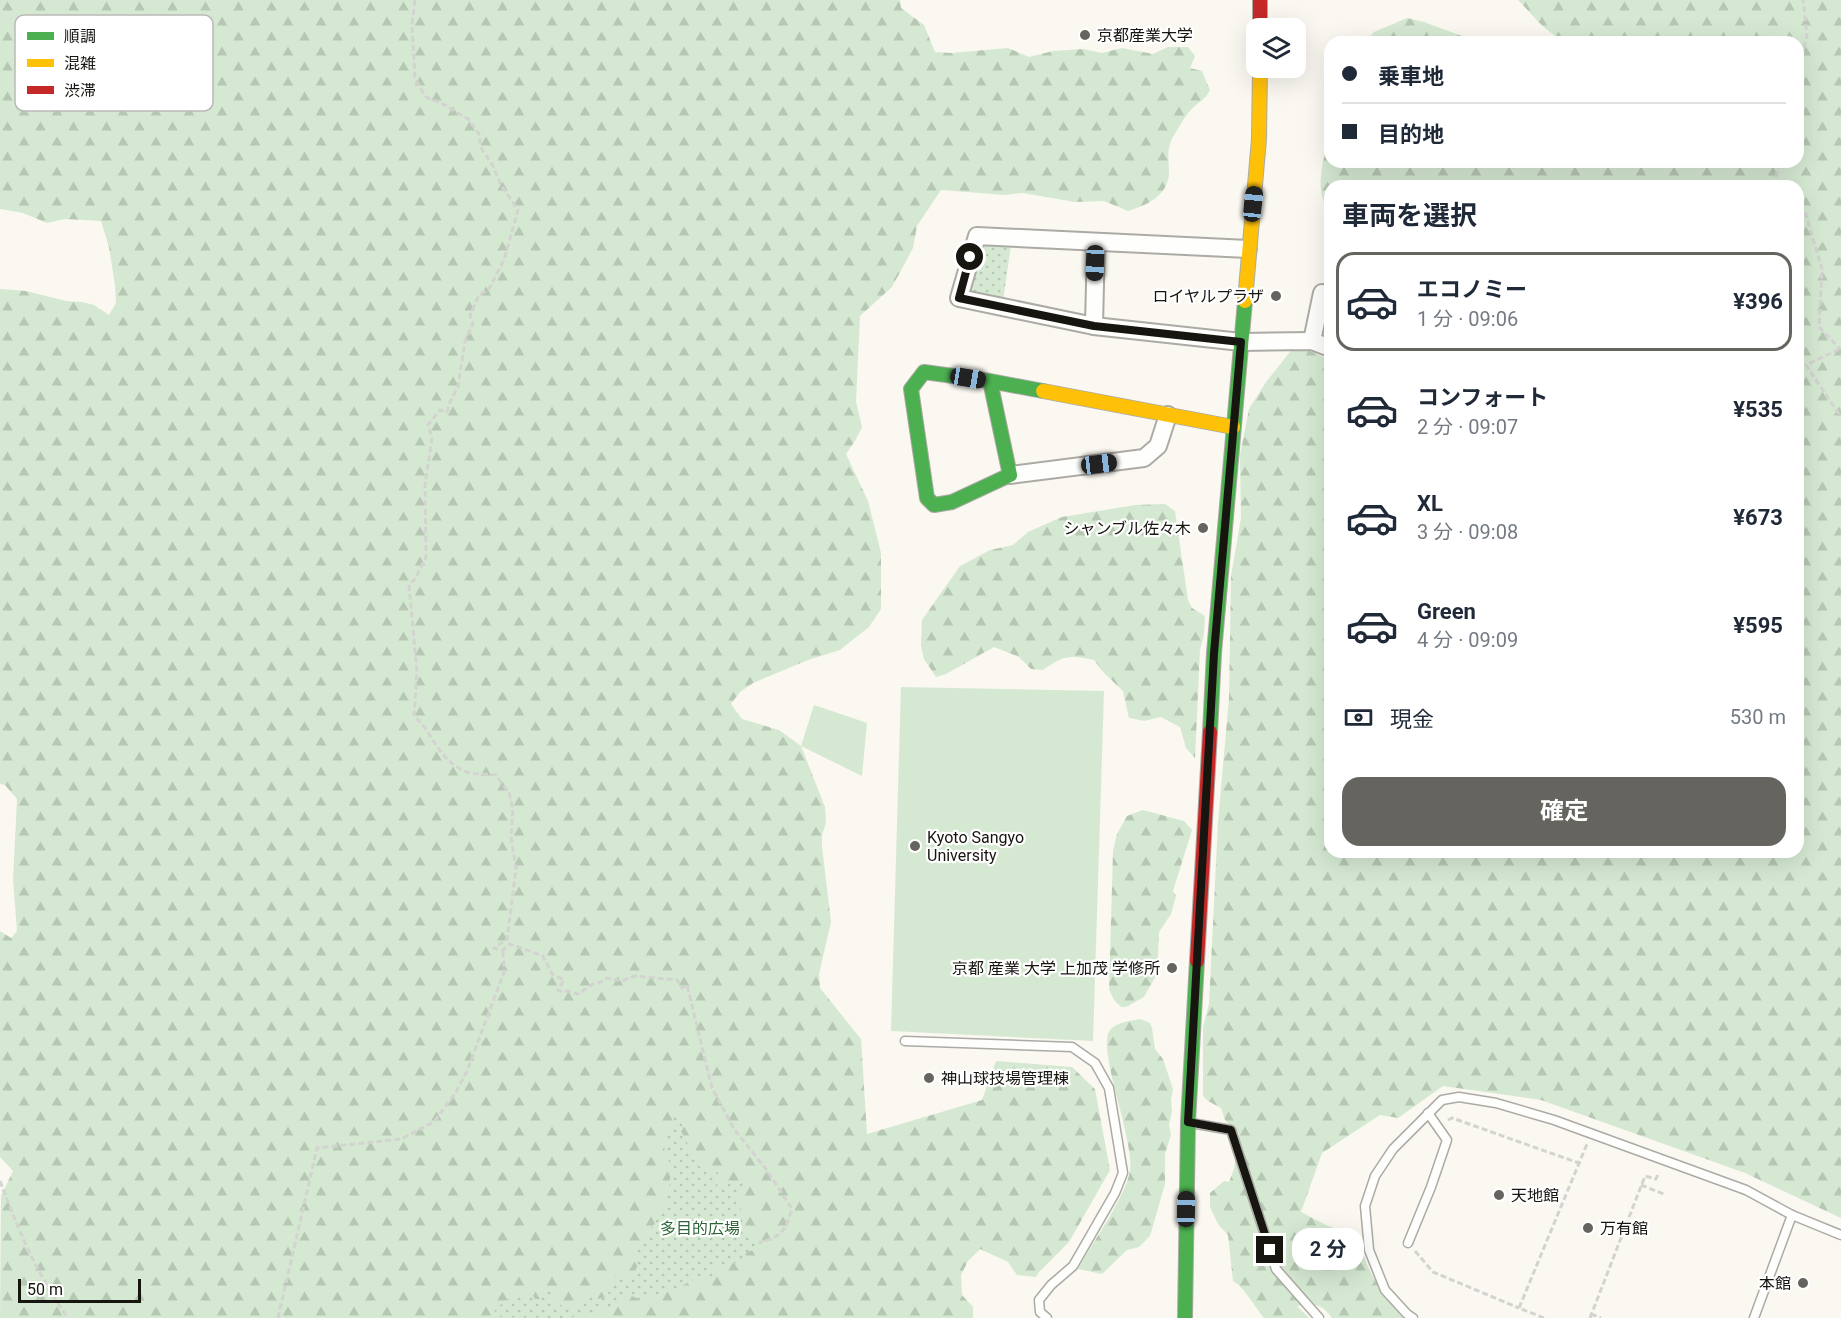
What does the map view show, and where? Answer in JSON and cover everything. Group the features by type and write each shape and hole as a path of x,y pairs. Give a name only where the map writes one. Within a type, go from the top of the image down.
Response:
{"street":[{"path":"1260,0 1260,18"},
{"path":"1185,1318 1188,1122 1214,653 1259,140 1260,78"},
{"path":"1248,249 976,236 959,298 1094,326 1241,342 1312,341 1324,346"},
{"path":"1094,326 1096,242"},
{"path":"1312,341 1322,293 1324,294"},
{"path":"1168,415 1158,446 1144,458 1010,475 952,502 934,505 927,498 911,389 924,372 990,381 1233,427"},
{"path":"990,381 1010,475"}],"lane":[{"path":"905,1041 1072,1047 1095,1063 1109,1088 1123,1173 1115,1193 1073,1266 1051,1285 1039,1300 1040,1312 1047,1318"},
{"path":"1413,1318 1386,1290 1369,1250 1365,1206 1375,1176 1393,1149 1442,1100 1459,1097 1496,1103 1554,1120 1746,1190 1792,1215 1841,1235"},
{"path":"1408,1243 1447,1140 1428,1113"},
{"path":"1188,1122 1231,1130 1276,1269 1319,1318"},
{"path":"1754,1318 1792,1215"}],"path":[{"path":"415,0 412,25 415,80 426,97 468,119 479,134 481,148 493,166 500,183 518,210 504,260 489,289 479,295 470,315 474,323 465,341 458,387 447,411 440,410 428,425 432,438 425,485 426,557 415,579 409,585 417,672 414,716 422,723 444,757 465,771 496,775 509,793 513,809 511,837 516,869 507,939 494,948 503,950"},
{"path":"1803,0 1807,35 1804,48"},
{"path":"1804,211 1822,269 1819,327 1840,349 1806,365 1841,417"},
{"path":"503,950 510,944 543,956 552,974 564,980 558,990 562,992 578,994 607,978 622,981 635,976 677,980 682,988 687,985 712,1088 734,1129 766,1169 792,1209 787,1224 778,1237 759,1243"},
{"path":"278,1318 316,1148 400,1139 434,1122 456,1092 467,1071 504,972 503,950"},
{"path":"1437,1126 1452,1118 1579,1163"},
{"path":"1519,1308 1587,1144"},
{"path":"1601,1318 1591,1316 1641,1185 1645,1176 1656,1179 1664,1159"},
{"path":"0,1181 14,1219 50,1293 68,1318"},
{"path":"1641,1185 1666,1195"},
{"path":"1408,1243 1433,1272 1543,1318"}],"green space":[{"path":"0,0 900,0 901,8 924,25 935,52 951,53 1008,48 1029,57 1053,51 1083,49 1102,53 1122,48 1153,54 1168,47 1188,47 1195,56 1190,68 1202,71 1210,90 1205,98 1189,112 1173,137 1169,150 1168,181 1161,194 1149,202 1128,211 1104,201 1075,202 1023,193 1005,195 941,190 917,226 913,248 892,287 860,316 856,402 862,427 846,454 868,501 881,553 881,609 869,627 840,650 808,660 753,683 740,692 731,704 742,719 779,730 801,746 825,807 826,823 822,835 822,846 831,922 819,974 820,988 861,1039 867,1134 982,1100 996,1061 1072,1067 1095,1089 1110,1170 1069,1242 1036,1277 1017,1275 1008,1262 980,1249 968,1261 961,1275 962,1295 973,1307 973,1318 0,1318 1,1196 13,1171 0,1157 0,931 11,938 17,931 13,880 17,799 5,785 0,784 0,289 26,291 66,301 82,302 94,305 109,315 116,303 109,247 101,221 65,219 47,223 23,213 0,209"},
{"path":"1518,0 1841,0 1841,1218 1745,1173 1541,1100 1443,1086 1398,1118 1380,1115 1322,1153 1301,1212 1328,1226 1356,1236 1368,1267 1381,1291 1403,1318 1332,1318 1324,1309 1313,1305 1297,1306 1309,1318 1264,1318 1245,1292 1233,1281 1228,1235 1218,1224 1210,1207 1210,1193 1224,1181 1229,1182 1234,1169 1239,1134 1225,1120 1221,1108 1203,1096 1203,1027 1209,1004 1218,822 1229,698 1231,576 1241,518 1240,455 1249,409 1266,382 1293,348 1308,350 1324,357 1324,858 1804,858 1804,180 1324,180 1324,202 1322,196 1321,178 1324,159 1324,168 1804,168 1804,36 1556,36"},
{"path":"1407,18 1462,36 1371,36 1374,32"},
{"path":"991,242 1011,245 1003,301 973,295 970,288 979,250"},
{"path":"1165,504 1175,511 1188,600 1192,608 1205,616 1200,650 1195,758 1186,748 1180,727 1161,717 1144,721 1129,718 1123,691 1094,660 1078,657 1067,658 1056,661 1043,670 1031,669 1019,657 994,647 946,674 936,677 924,659 921,646 922,620 960,566 990,550 1013,545 1028,532 1062,517 1135,505"},
{"path":"901,687 1104,691 1093,1041 891,1031"},
{"path":"814,705 867,723 862,776 801,746"},
{"path":"1143,810 1184,821 1192,830 1173,891 1176,896 1171,914 1159,932 1157,974 1144,997 1126,1007 1121,1007 1114,1000 1109,989 1113,851 1117,834 1127,816"},
{"path":"1140,1019 1150,1023 1155,1049 1163,1059 1173,1089 1169,1125 1171,1135 1165,1154 1165,1184 1150,1236 1139,1247 1127,1250 1102,1274 1078,1269 1122,1194 1130,1171 1127,1139 1111,1075 1107,1040 1110,1030 1116,1025"},
{"name":"多目的広場","path":"675,1115 681,1120 683,1129 681,1131 699,1166 711,1174 718,1172 718,1177 714,1181 718,1186 725,1186 736,1181 747,1185 747,1188 733,1193 733,1198 742,1211 747,1237 759,1243 758,1248 745,1253 746,1260 716,1268 712,1275 714,1280 693,1280 676,1289 645,1298 644,1301 629,1295 615,1301 609,1308 595,1309 591,1316 498,1317 499,1313 494,1311 513,1296 527,1298 533,1295 535,1299 541,1299 548,1290 558,1288 548,1301 572,1309 591,1294 597,1296 598,1299 609,1296 608,1291 614,1276 619,1275 626,1278 634,1273 638,1261 635,1248 655,1223 669,1194 671,1165 665,1154 664,1146"}],"traffic: fast":[{"path":"1210,732 1214,653 1245,301"},
{"path":"990,381 1010,475 952,502 934,505 927,498 911,389 924,372 990,381 1043,391"},
{"path":"1185,1318 1188,1122 1197,961"}],"traffic: slow":[{"path":"1245,301 1259,139 1260,78"},
{"path":"1043,391 1233,427"}],"traffic: jam":[{"path":"1260,0 1260,18"},
{"path":"1197,961 1210,732"}],"place":[{"name":"京都産業大学","path":"1085,35"},
{"name":"ロイヤルプラザ","path":"1276,296"},
{"name":"シャンブル佐々木","path":"1203,528"},
{"name":"Kyoto Sangyo University","path":"915,846"},
{"name":"京都 産業 大学 上加茂 学修所","path":"1172,968"},
{"name":"神山球技場管理棟","path":"929,1078"},
{"name":"天地館","path":"1499,1195"},
{"name":"万有館","path":"1588,1228"},
{"name":"本館","path":"1803,1283"}],"route":[{"path":"970,257 959,298 1094,326 1241,342 1214,653 1188,1122 1231,1130 1270,1250"}]}
